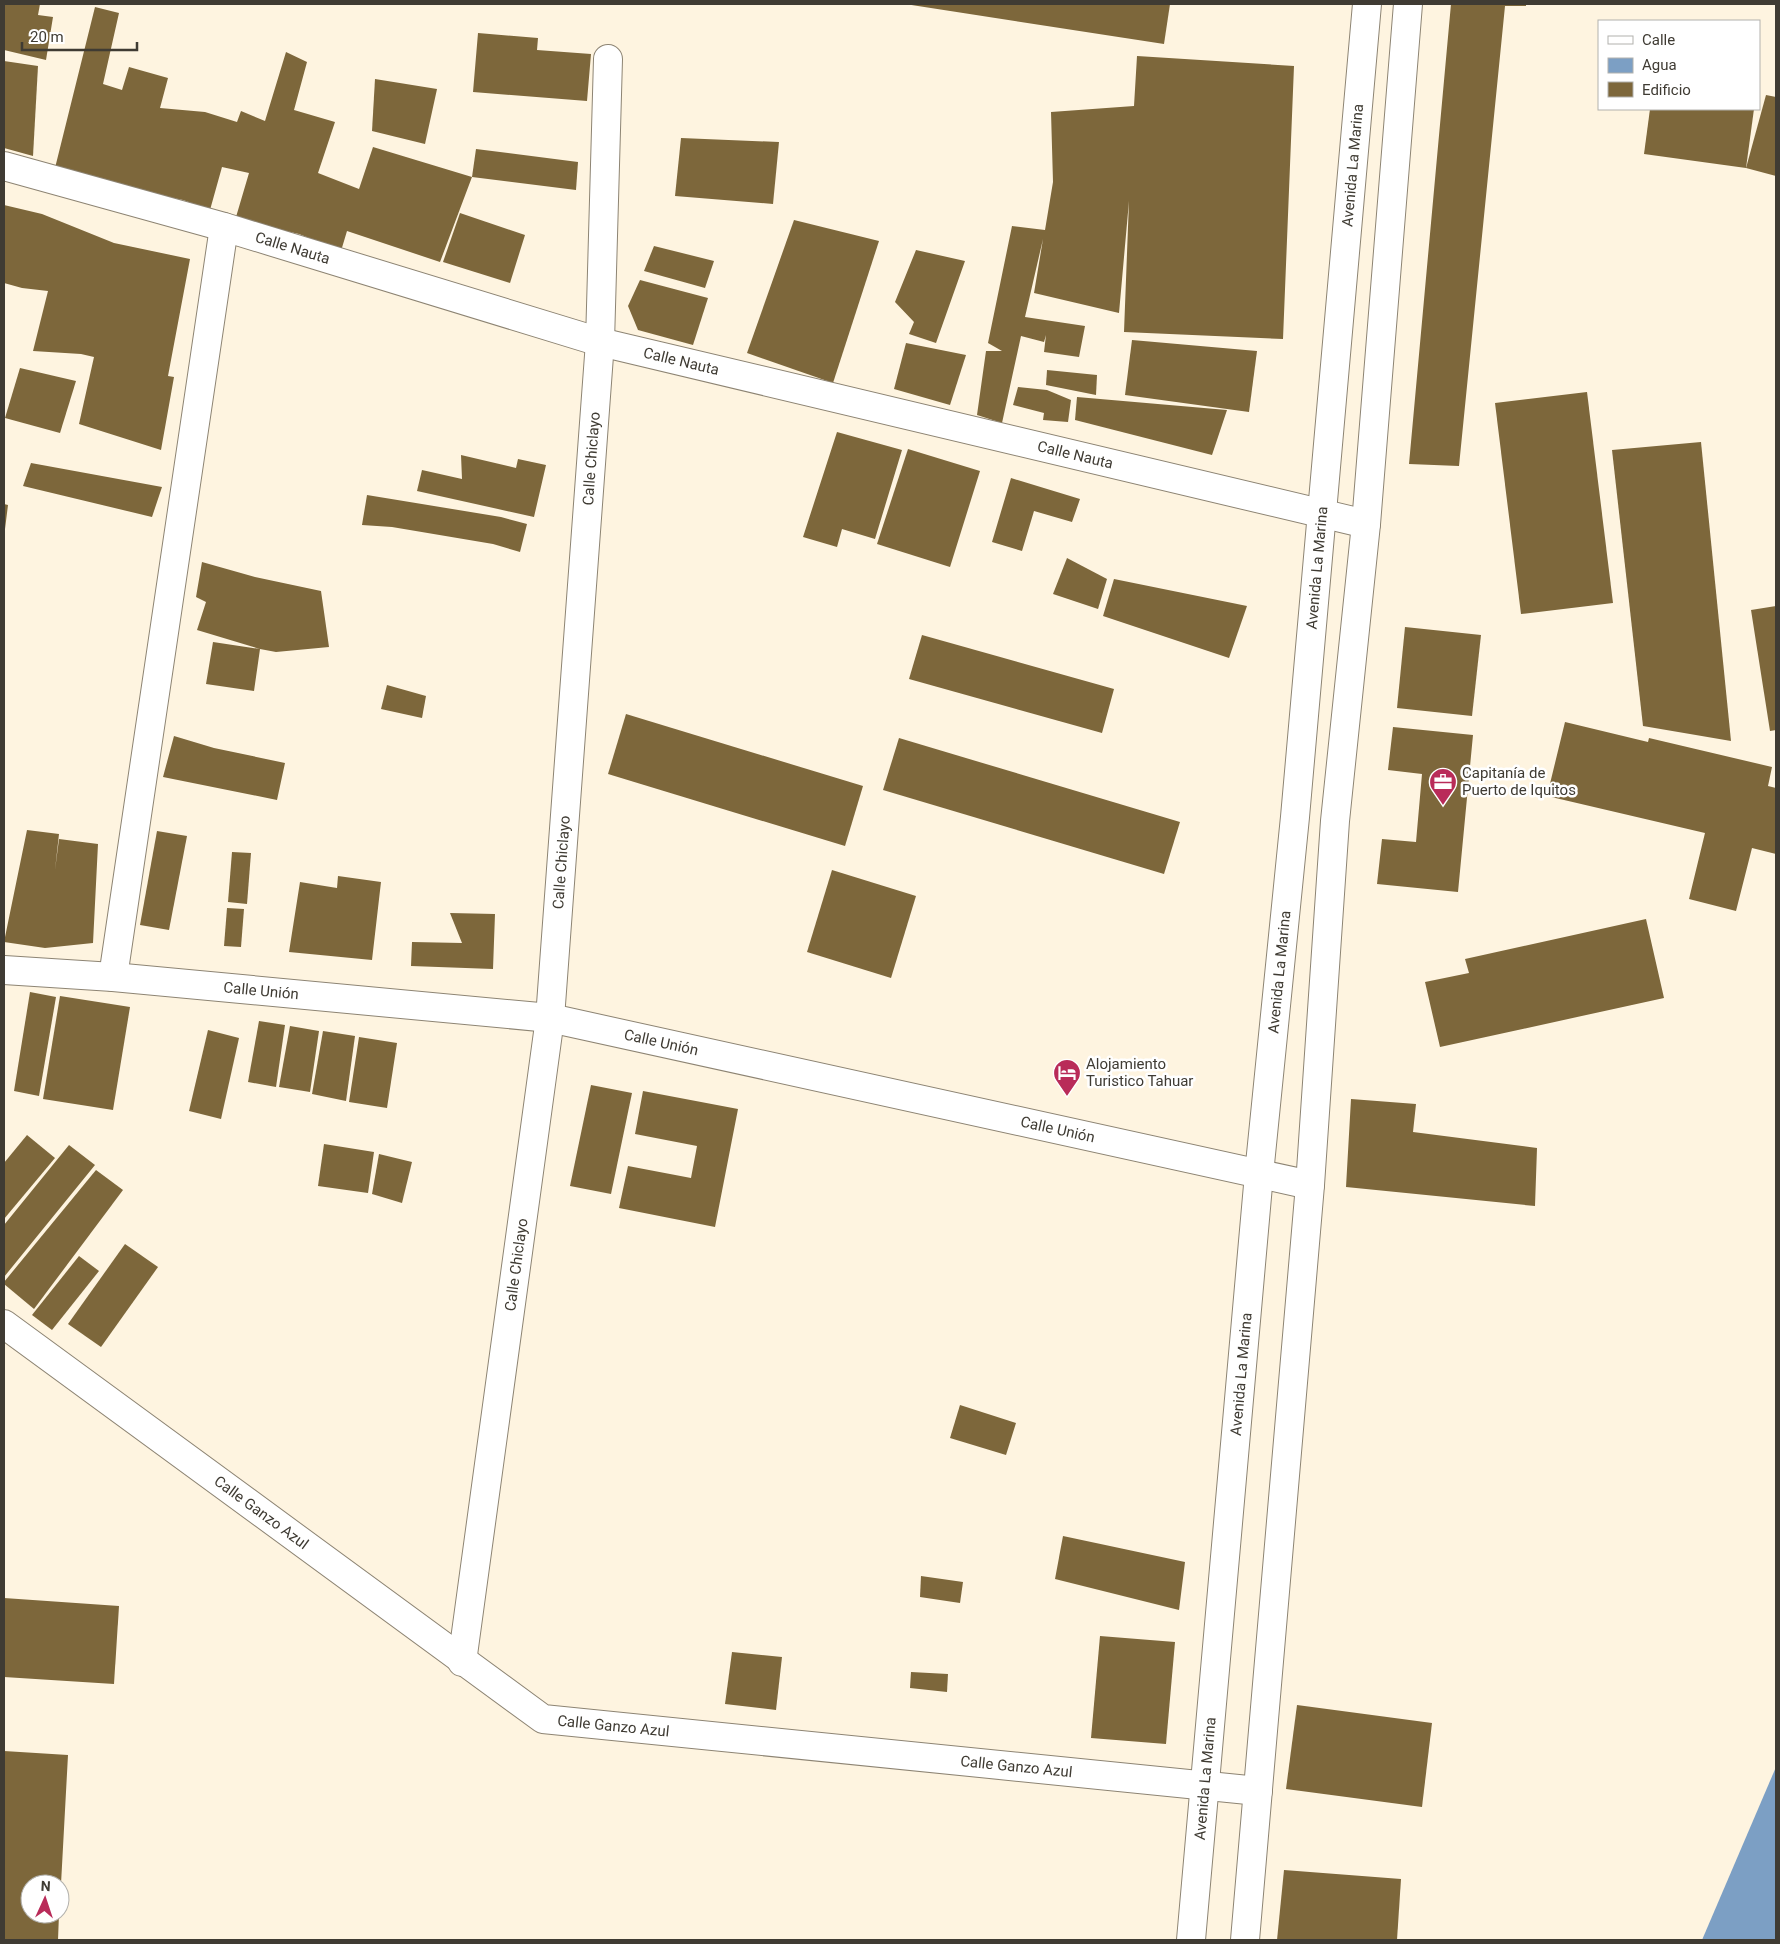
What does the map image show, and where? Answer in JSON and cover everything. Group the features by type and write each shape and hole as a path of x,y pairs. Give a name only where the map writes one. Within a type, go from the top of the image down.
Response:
{"street":[{"name":"Avenida La Marina","path":"1191,1940 1259,1174 1295,817 1368,4"},
{"path":"1245,1940 1310,1185 1335,821 1366,524 1408,4"},
{"name":"Calle Chiclayo","path":"462,1662 550,1018 600,342 608,58"},
{"name":"Calle Nauta","path":"4,166 224,227 600,342 1366,524"},
{"path":"113,977 224,227"},
{"path":"1295,817 1335,821"},
{"name":"Calle Unión","path":"4,970 113,977 550,1018 1310,1185"},
{"name":"Calle Ganzo Azul","path":"4,1324 462,1662 543,1719 1258,1791"}],"water":[{"path":"1776,1767 1776,1940 1702,1940"}],"building":[{"path":"4,4 40,4 38,15 53,17 46,60 4,50"},
{"path":"905,4 1170,4 1164,44"},
{"path":"1451,4 1526,4 1526,6 1505,6 1459,466 1409,464"},
{"path":"95,7 119,13 103,84 122,90 129,67 168,78 160,108 205,112 237,122 241,111 265,121 286,52 307,62 294,110 335,122 318,173 359,189 373,147 472,177 440,262 347,231 341,251 299,234 259,225 236,217 249,173 222,167 210,210 183,200 136,191 55,168"},
{"path":"478,33 538,38 537,50 591,54 587,101 473,92"},
{"path":"1137,56 1294,66 1283,339 1124,332 1129,201 1119,313 1034,293 1043,239 1025,317 1085,326 1079,357 1044,352 1046,335 1044,342 1021,336 1002,423 977,415 986,351 1002,351 988,343 1012,226 1045,230 1053,182 1051,112 1134,106"},
{"path":"4,61 38,66 33,156 4,148"},
{"path":"375,79 437,89 425,144 372,131"},
{"path":"1766,95 1776,97 1776,176 1746,168"},
{"path":"1650,110 1754,110 1746,168 1644,154"},
{"path":"681,138 779,142 773,204 675,196"},
{"path":"476,149 578,162 576,190 472,177"},
{"path":"4,205 42,214 114,243 190,259 168,376 174,377 161,450 79,424 94,357 81,354 33,351 48,291 22,288 4,283"},
{"path":"460,213 525,235 510,283 443,262"},
{"path":"794,220 879,241 833,383 747,353"},
{"path":"654,246 714,261 705,288 644,271"},
{"path":"916,250 965,261 936,343 909,334 914,322 895,302"},
{"path":"640,280 708,298 693,345 638,330 628,306"},
{"path":"1132,340 1257,351 1249,412 1125,395"},
{"path":"906,343 966,355 950,405 894,389"},
{"path":"20,368 76,381 60,433 5,418"},
{"path":"1047,370 1097,375 1096,395 1046,385"},
{"path":"1018,387 1047,390 1071,400 1068,422 1043,420 1044,413 1013,405"},
{"path":"1587,392 1613,603 1521,614 1495,403"},
{"path":"1077,397 1227,410 1212,455 1075,420"},
{"path":"837,432 902,450 875,539 842,529 837,547 803,537"},
{"path":"1701,442 1731,741 1643,726 1612,450"},
{"path":"908,449 980,471 950,567 877,544"},
{"path":"461,455 516,468 518,459 546,465 534,517 417,491 422,470 462,479"},
{"path":"31,463 162,487 152,517 23,486"},
{"path":"1011,478 1080,499 1072,522 1034,511 1022,551 992,542"},
{"path":"367,495 501,517 527,524 520,552 493,544 392,527 362,525"},
{"path":"4,504 8,505 5,529 4,529"},
{"path":"1067,558 1107,579 1098,609 1053,594"},
{"path":"202,562 255,577 321,591 329,647 276,652 197,630 206,602 196,597"},
{"path":"1114,579 1247,606 1229,658 1103,616"},
{"path":"1776,606 1776,730 1770,731 1751,610"},
{"path":"1405,627 1481,635 1472,716 1397,708"},
{"path":"922,635 1114,689 1102,733 909,679"},
{"path":"213,642 260,649 254,691 206,684"},
{"path":"387,685 426,696 422,718 381,709"},
{"path":"626,714 863,786 845,846 608,774"},
{"path":"1565,722 1648,742 1649,738 1772,767 1768,786 1776,788 1776,854 1752,848 1736,911 1689,899 1705,833 1547,796"},
{"name":"Capitanía de Puerto de Iquitos","path":"1393,727 1473,735 1458,892 1377,884 1382,839 1416,842 1422,774 1388,770"},
{"path":"174,736 214,748 285,763 277,800 163,777"},
{"path":"899,738 1180,822 1164,874 883,790"},
{"path":"27,830 59,834 55,870 59,839 98,844 93,943 45,948 4,942"},
{"path":"157,831 187,836 169,930 140,925"},
{"path":"232,852 251,853 247,904 228,902"},
{"path":"832,870 916,896 891,978 807,952"},
{"path":"338,876 381,882 372,960 289,952 300,882 337,888"},
{"path":"227,908 244,909 241,947 224,946"},
{"path":"450,913 495,914 493,969 411,966 412,942 462,943"},
{"path":"1646,919 1664,998 1440,1047 1425,982 1469,973 1465,959"},
{"path":"30,992 56,997 39,1096 14,1091"},
{"path":"60,996 130,1007 113,1110 43,1099"},
{"path":"259,1021 285,1025 276,1087 248,1082"},
{"path":"290,1026 319,1031 310,1092 279,1087"},
{"path":"208,1030 239,1038 221,1119 189,1111"},
{"path":"323,1031 355,1036 346,1101 312,1094"},
{"path":"359,1037 397,1043 387,1108 349,1102"},
{"path":"591,1085 632,1093 611,1194 570,1186"},
{"path":"643,1091 738,1109 715,1227 619,1208 628,1166 691,1178 697,1146 635,1134"},
{"path":"1351,1099 1416,1104 1413,1132 1537,1148 1535,1206 1346,1187"},
{"path":"27,1135 55,1158 4,1219 4,1163"},
{"path":"324,1144 374,1152 368,1193 318,1186"},
{"path":"69,1145 95,1165 4,1277 4,1225"},
{"path":"379,1154 412,1162 402,1203 372,1194"},
{"path":"96,1170 123,1190 34,1309 4,1282"},
{"path":"125,1244 158,1267 101,1347 68,1324"},
{"path":"79,1256 99,1271 52,1330 32,1315"},
{"path":"960,1405 1016,1423 1006,1455 950,1438"},
{"path":"1063,1536 1185,1562 1179,1610 1055,1579"},
{"path":"921,1576 963,1582 960,1603 920,1597"},
{"path":"4,1598 119,1606 114,1684 4,1677"},
{"path":"1100,1636 1175,1642 1166,1744 1091,1738"},
{"path":"732,1652 782,1657 776,1710 725,1704"},
{"path":"911,1672 948,1674 947,1692 910,1688"},
{"path":"1297,1705 1432,1723 1422,1807 1286,1789"},
{"path":"4,1751 68,1755 62,1874 20,1874 20,1924 59,1924 58,1940 4,1940"},
{"path":"1284,1870 1401,1879 1397,1940 1277,1940"}],"place":[{"name":"Capitanía de Puerto de Iquitos","path":"1443,806"},
{"name":"Alojamiento Turistico Tahuar","path":"1067,1097"}]}
